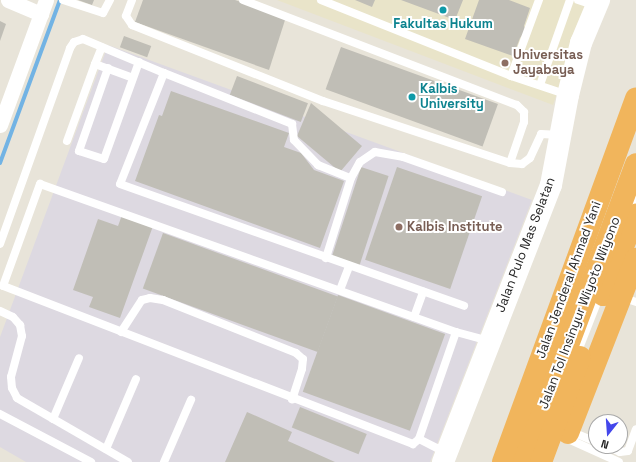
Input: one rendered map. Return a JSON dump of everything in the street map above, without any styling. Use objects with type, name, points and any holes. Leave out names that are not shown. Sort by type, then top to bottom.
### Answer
[{"type":"highway","name":"Jalan Jenderal Ahmad Yani","points":[[530,459],[636,99]]},
{"type":"highway","name":"Jalan Tol Insinyur Wiyoto Wiyono","points":[[530,459],[636,164]]},
{"type":"highway","name":"Jalan Tol Insinyur Wiyoto Wiyono","points":[[530,459],[636,215]]},
{"type":"highway","points":[[570,427],[579,378],[636,232]]},
{"type":"highway","points":[[530,459],[570,427],[628,299],[636,260]]},
{"type":"street","points":[[8,0],[41,14]]},
{"type":"street","points":[[0,125],[4,102],[46,0]]},
{"type":"street","name":"Jalan Pulo Mas Selatan","points":[[444,457],[551,185],[568,95],[591,2]]},
{"type":"lane","points":[[63,0],[103,13],[110,0]]},
{"type":"lane","points":[[132,0],[126,16],[132,25],[323,100],[510,163],[522,164],[530,158],[541,134],[560,135]]},
{"type":"lane","points":[[244,0],[517,105],[524,112],[524,122],[510,163]]},
{"type":"lane","points":[[321,0],[511,76],[568,95]]},
{"type":"lane","points":[[511,76],[539,0]]},
{"type":"lane","points":[[540,85],[570,0]]},
{"type":"lane","points":[[0,244],[70,48],[74,42],[83,39],[292,124],[294,140],[318,165],[351,178]]},
{"type":"lane","points":[[67,141],[102,47]]},
{"type":"lane","points":[[108,68],[79,151],[104,159],[139,62]]},
{"type":"lane","points":[[95,64],[133,78]]},
{"type":"lane","points":[[164,73],[120,184],[464,306]]},
{"type":"lane","points":[[326,258],[351,178],[360,162],[374,152],[403,158],[502,192]]},
{"type":"lane","points":[[530,459],[636,152]]},
{"type":"lane","points":[[0,295],[1,285],[40,184],[456,332],[489,341]]},
{"type":"lane","points":[[530,459],[636,200]]},
{"type":"lane","points":[[340,290],[349,266]]},
{"type":"lane","points":[[1,285],[292,399],[412,444],[420,440],[456,332]]},
{"type":"lane","points":[[414,317],[423,292]]},
{"type":"lane","points":[[121,332],[142,300],[150,298],[163,300],[296,353],[303,359],[302,369],[292,399]]},
{"type":"lane","points":[[0,311],[14,317],[20,325],[22,336],[11,377],[12,388],[17,398],[128,462]]},
{"type":"lane","points":[[53,419],[79,358]]},
{"type":"lane","points":[[106,449],[136,379]]},
{"type":"lane","points":[[164,462],[191,400]]},
{"type":"lane","points":[[0,414],[91,462]]},
{"type":"lane","points":[[570,427],[588,437]]},
{"type":"lane","points":[[570,427],[619,462]]},
{"type":"lane","points":[[628,451],[636,429]]},
{"type":"lane","points":[[420,440],[444,457]]},
{"type":"shaded area","name":"Universitas Jayabaya","points":[[277,0],[588,0],[553,105]]},
{"type":"shaded area","points":[[108,45],[532,200],[430,462],[26,462],[0,447],[0,337]]},
{"type":"building","points":[[78,0],[94,0],[92,5]]},
{"type":"building","points":[[143,0],[235,0],[286,17],[269,70],[135,22]]},
{"type":"building","points":[[355,0],[375,0],[372,7]]},
{"type":"building","name":"Fakultas Hukum","points":[[401,0],[463,0],[455,20]]},
{"type":"building","points":[[479,0],[509,0],[530,8],[524,26],[526,30],[520,38],[513,56],[465,39]]},
{"type":"building","points":[[0,21],[6,24],[0,41]]},
{"type":"building","points":[[124,36],[151,46],[147,57],[120,47]]},
{"type":"building","name":"Kalbis University","points":[[341,47],[498,104],[483,146],[326,89]]},
{"type":"building","points":[[237,76],[308,103],[301,122],[230,95]]},
{"type":"building","points":[[171,91],[289,133],[284,147],[301,153],[314,170],[344,181],[320,248],[135,181],[159,115],[162,116]]},
{"type":"building","points":[[311,103],[362,146],[340,172],[297,136]]},
{"type":"building","points":[[361,167],[389,176],[359,266],[332,257]]},
{"type":"building","points":[[397,167],[482,196],[450,289],[365,260]]},
{"type":"building","points":[[122,215],[153,226],[120,318],[89,307],[93,297],[73,290],[98,219],[118,226]]},
{"type":"building","points":[[163,233],[338,297],[318,352],[143,288]]},
{"type":"building","points":[[338,295],[445,334],[410,431],[303,392]]},
{"type":"building","points":[[300,407],[367,434],[359,454],[292,427]]},
{"type":"building","points":[[247,412],[292,432],[288,441],[335,462],[225,462]]},
{"type":"waterway","points":[[0,163],[60,0]]},
{"type":"place","name":"Fakultas Hukum","points":[[443,10]]},
{"type":"place","name":"Universitas Jayabaya","points":[[505,63]]},
{"type":"place","name":"Kalbis University","points":[[412,97]]},
{"type":"place","name":"Kalbis Institute","points":[[399,227]]}]
